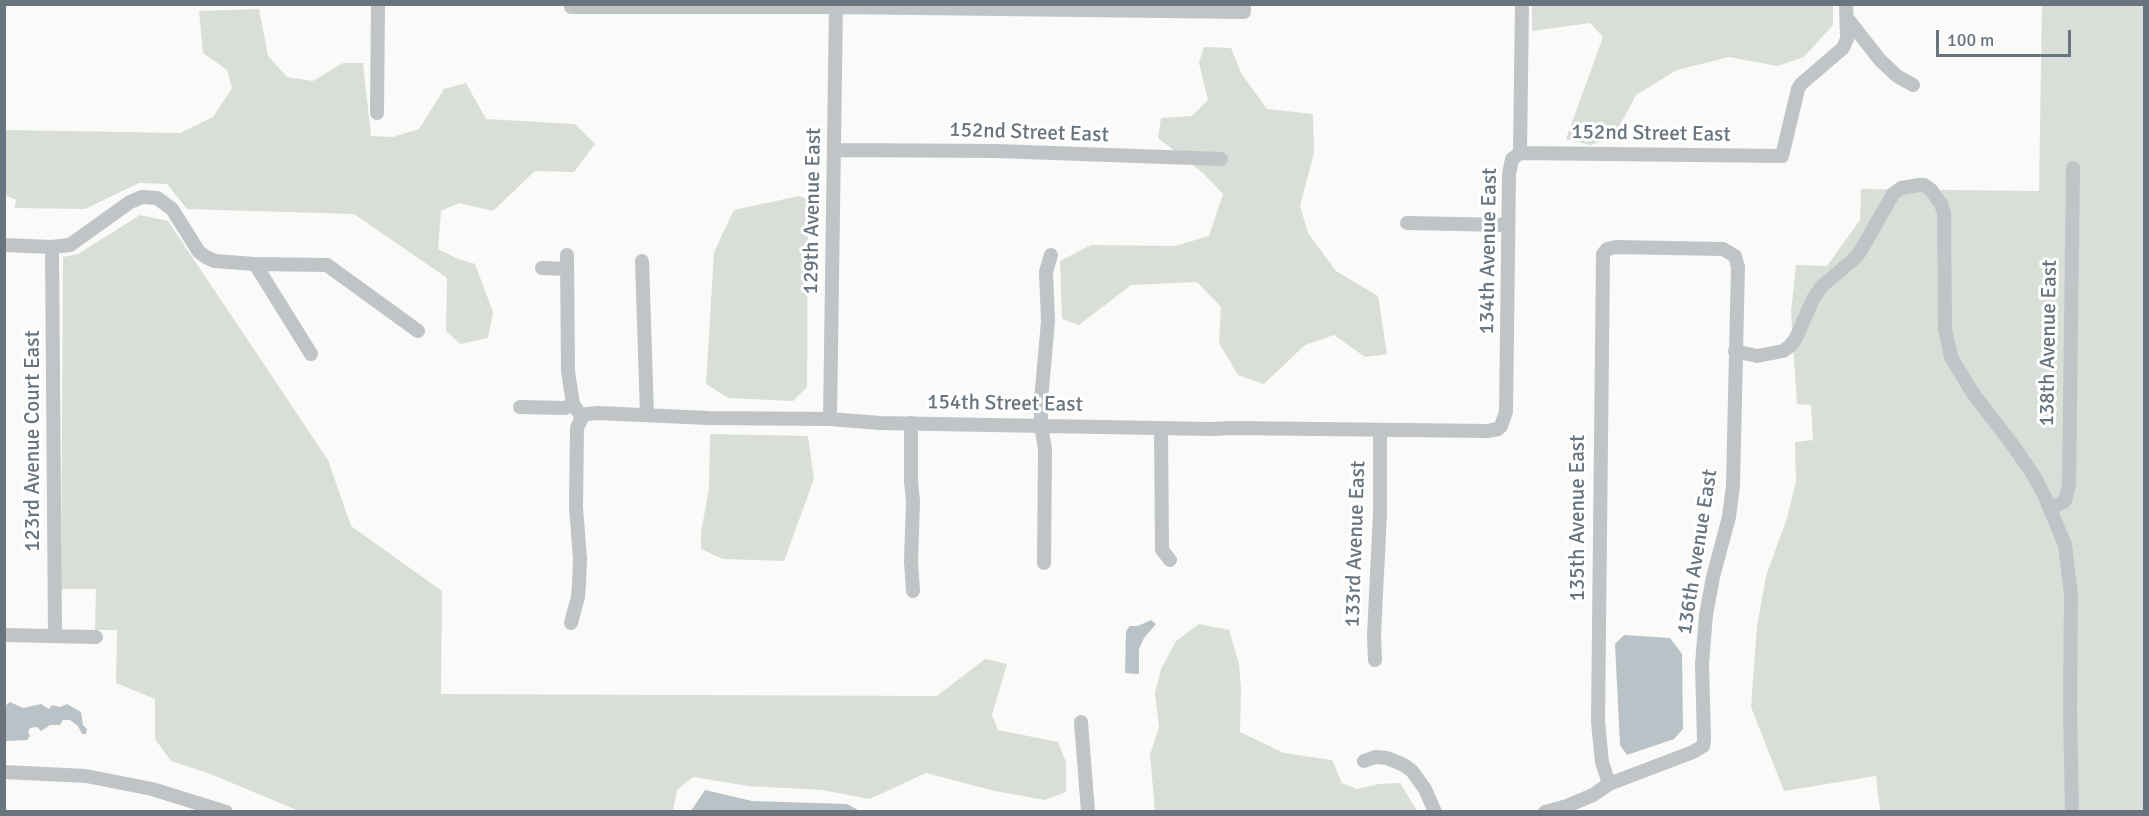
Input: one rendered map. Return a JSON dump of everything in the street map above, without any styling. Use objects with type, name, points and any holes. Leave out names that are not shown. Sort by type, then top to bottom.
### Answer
[{"type":"street","points":[[377,113],[378,4]]},
{"type":"street","name":"134th Avenue East","points":[[1498,429],[1504,419],[1506,397],[1510,163],[1515,155],[1520,153],[1522,4]]},
{"type":"street","points":[[571,6],[1244,8]]},
{"type":"street","name":"129th Avenue East","points":[[830,419],[836,6]]},
{"type":"street","points":[[1846,11],[1880,60],[1897,76],[1913,85]]},
{"type":"street","name":"152nd Street East","points":[[1520,153],[1782,156],[1798,89],[1807,78],[1843,48],[1847,39],[1846,11]]},
{"type":"street","name":"152nd Street East","points":[[835,150],[997,151],[1221,159]]},
{"type":"street","name":"138th Avenue East","points":[[2050,509],[2065,501],[2069,484],[2073,168]]},
{"type":"street","name":"138th Avenue East","points":[[1735,351],[1757,356],[1783,351],[1790,346],[1796,338],[1813,299],[1822,286],[1854,260],[1893,194],[1901,188],[1912,185],[1924,185],[1931,190],[1941,204],[1944,213],[1945,328],[1951,357],[1972,392],[2034,476],[2065,545],[2070,586],[2072,812]]},
{"type":"street","points":[[4,245],[52,247],[70,245],[130,202],[142,196],[149,196],[157,198],[172,209],[199,252],[206,257],[215,261],[255,264],[327,265],[418,330]]},
{"type":"street","points":[[1407,223],[1508,225]]},
{"type":"street","name":"123rd Avenue Court East","points":[[52,247],[56,635]]},
{"type":"street","name":"135th Avenue East","points":[[1609,784],[1602,762],[1598,722],[1602,260],[1604,252],[1616,247],[1723,249],[1735,257]]},
{"type":"street","points":[[1044,563],[1045,448],[1041,425],[1041,400],[1048,321],[1046,272],[1051,255]]},
{"type":"street","name":"136th Avenue East","points":[[1609,784],[1693,752],[1703,746],[1702,664],[1706,615],[1713,577],[1729,517],[1733,486],[1738,267],[1735,257]]},
{"type":"street","points":[[642,261],[647,415]]},
{"type":"street","points":[[542,268],[567,262],[568,371],[573,404],[582,417],[577,428],[576,507],[580,559],[579,584],[578,597],[570,623]]},
{"type":"street","points":[[255,264],[311,354]]},
{"type":"street","points":[[520,407],[565,408],[573,404]]},
{"type":"street","name":"154th Street East","points":[[582,417],[598,413],[708,418],[830,419],[880,423],[1161,428],[1487,431],[1498,429]]},
{"type":"street","points":[[911,423],[911,481],[914,501],[911,554],[913,591]]},
{"type":"street","points":[[1161,428],[1162,550],[1170,560]]},
{"type":"street","name":"133rd Avenue East","points":[[1375,660],[1374,635],[1380,513],[1380,430]]},
{"type":"street","points":[[4,635],[96,637]]},
{"type":"street","points":[[1081,722],[1088,812]]},
{"type":"street","points":[[1364,761],[1375,757],[1387,758],[1404,765],[1412,771],[1425,789],[1435,812]]},
{"type":"street","points":[[4,772],[86,776],[152,789],[226,812]]},
{"type":"street","points":[[1545,812],[1593,795],[1609,784]]},
{"type":"shaded area","points":[[1532,5],[1833,5],[1833,25],[1804,57],[1777,66],[1729,57],[1677,70],[1636,95],[1613,138],[1590,145],[1566,139],[1603,37],[1590,23],[1532,31]]},
{"type":"shaded area","points":[[2042,5],[2144,5],[2144,811],[1880,811],[1876,776],[1784,791],[1751,707],[1757,626],[1766,576],[1787,518],[1796,481],[1795,442],[1813,440],[1811,405],[1797,404],[1791,312],[1796,265],[1827,266],[1860,220],[1861,189],[2039,191]]},
{"type":"shaded area","points":[[259,9],[268,56],[287,77],[313,81],[343,63],[363,63],[371,136],[393,137],[419,129],[444,89],[466,83],[486,119],[575,124],[595,144],[574,172],[535,171],[493,211],[459,203],[441,211],[438,249],[475,264],[493,312],[488,338],[460,344],[446,331],[447,278],[354,214],[187,209],[167,184],[139,183],[85,209],[15,208],[16,200],[5,195],[5,130],[180,133],[213,117],[232,88],[227,70],[203,53],[199,11]]},
{"type":"shaded area","points":[[1204,47],[1231,48],[1241,73],[1267,109],[1313,114],[1314,153],[1300,206],[1308,233],[1336,271],[1378,296],[1387,354],[1365,357],[1334,335],[1305,345],[1264,384],[1238,375],[1219,343],[1221,307],[1197,282],[1131,285],[1079,325],[1062,319],[1060,261],[1091,245],[1175,246],[1209,236],[1223,194],[1203,173],[1158,138],[1161,118],[1192,116],[1208,100],[1199,63]]},
{"type":"shaded area","points":[[799,196],[808,199],[807,387],[793,401],[728,398],[706,384],[714,252],[734,210]]},
{"type":"shaded area","points":[[140,215],[168,221],[328,460],[351,526],[442,591],[441,694],[937,696],[985,659],[1007,664],[992,715],[998,730],[1058,742],[1066,762],[1066,792],[1045,800],[995,791],[926,773],[870,799],[822,790],[748,786],[693,777],[677,790],[673,811],[299,811],[208,773],[171,761],[155,739],[155,699],[116,683],[117,630],[95,630],[96,589],[61,589],[63,257],[78,254]]},
{"type":"shaded area","points":[[710,434],[808,436],[814,479],[784,561],[723,559],[701,549],[701,532],[709,489]]},
{"type":"shaded area","points":[[1151,620],[1156,624],[1144,638],[1139,649],[1139,674],[1125,673],[1126,632],[1130,626],[1138,626]]},
{"type":"shaded area","points":[[1199,624],[1229,630],[1239,664],[1240,732],[1284,753],[1332,760],[1342,783],[1357,789],[1379,784],[1400,783],[1417,811],[1155,811],[1150,755],[1159,727],[1155,693],[1161,669],[1176,641]]},
{"type":"shaded area","points":[[1624,635],[1670,638],[1682,654],[1683,729],[1674,739],[1627,755],[1620,745],[1615,644]]},
{"type":"shaded area","points":[[10,702],[23,708],[41,704],[49,709],[52,705],[60,707],[67,704],[81,712],[83,725],[87,729],[86,734],[82,734],[78,726],[70,720],[63,720],[60,725],[50,725],[41,731],[37,727],[30,728],[28,732],[30,736],[27,740],[5,741],[5,706]]},
{"type":"shaded area","points":[[705,790],[752,801],[847,804],[860,811],[691,811]]}]
